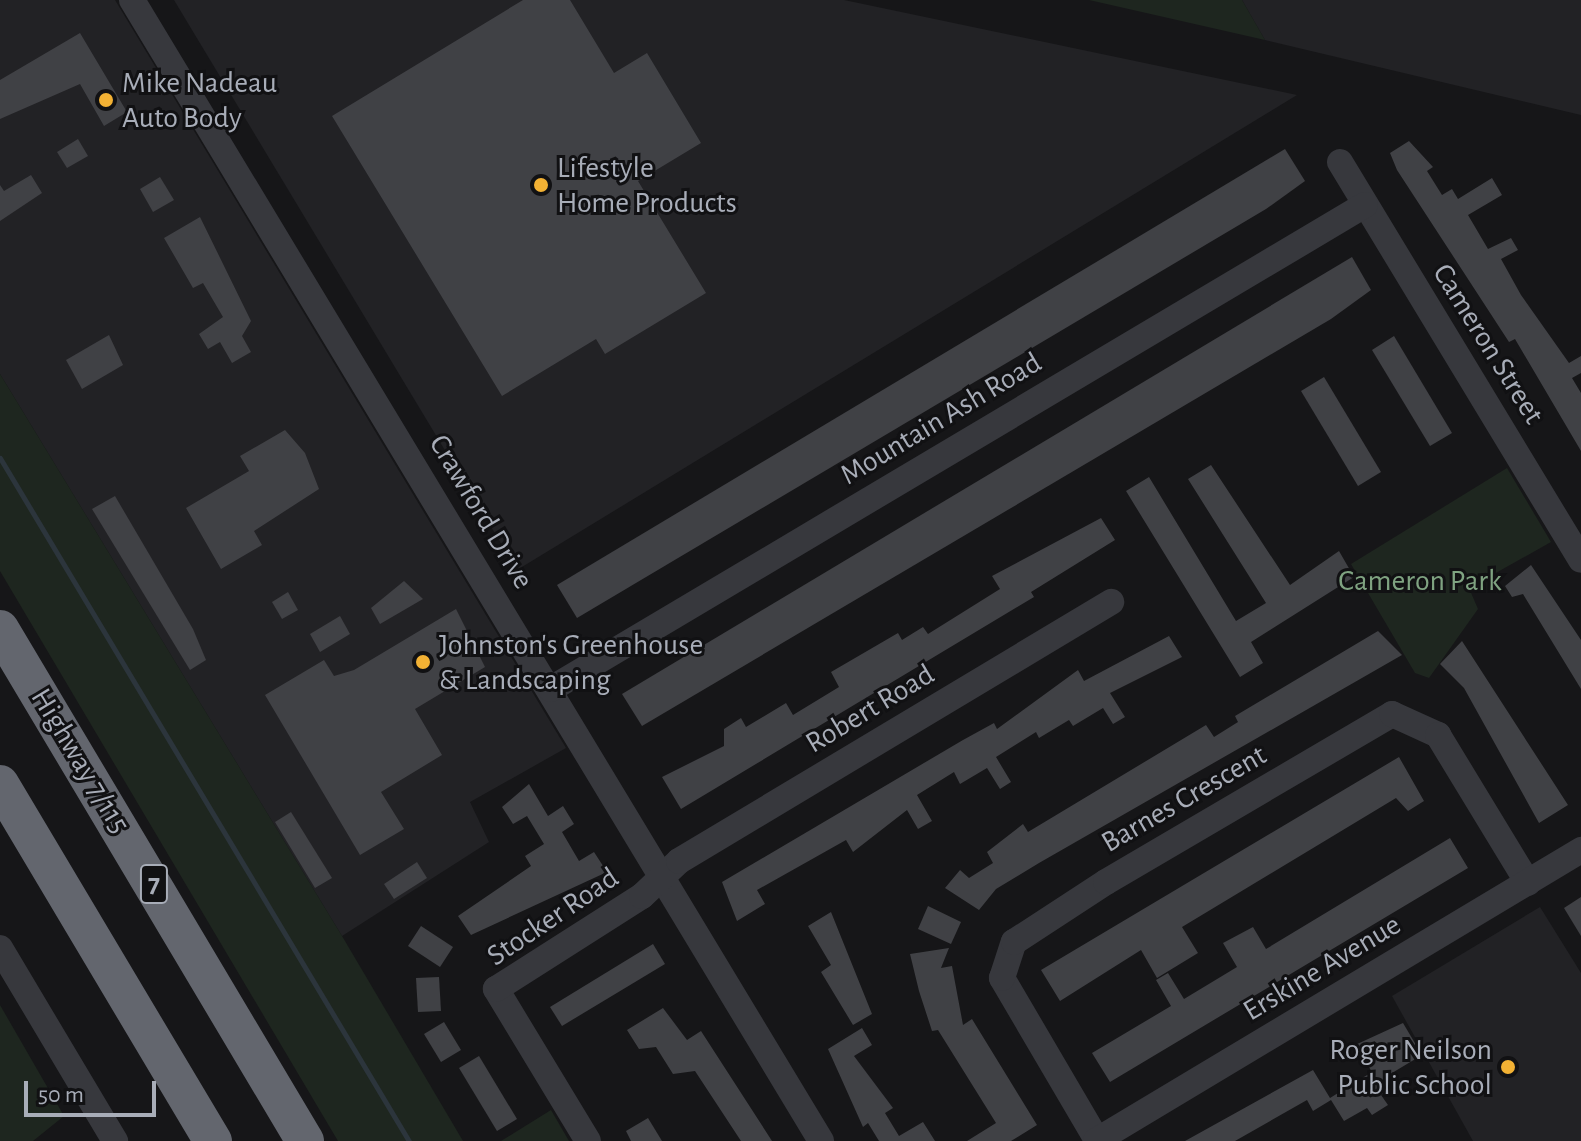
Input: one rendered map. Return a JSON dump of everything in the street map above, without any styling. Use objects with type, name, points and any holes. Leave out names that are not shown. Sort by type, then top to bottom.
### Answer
[{"type":"highway","name":"Highway 7/115","points":[[0,629],[305,1141]]},
{"type":"highway","points":[[0,784],[213,1141]]},
{"type":"street","name":"Crawford Drive","points":[[132,0],[663,872],[821,1141]]},
{"type":"street","name":"Cameron Street","points":[[1340,162],[1581,560]]},
{"type":"street","name":"Mountain Ash Road","points":[[551,689],[1365,205]]},
{"type":"street","name":"Robert Road","points":[[663,872],[1111,602]]},
{"type":"street","name":"Barnes Crescent","points":[[1097,1141],[1002,978],[1014,942],[1106,882],[1392,714],[1438,735],[1528,883]]},
{"type":"street","name":"Erskine Avenue","points":[[1097,1141],[1581,850]]},
{"type":"street","name":"Stocker Road","points":[[588,1141],[496,989],[642,896],[663,872]]},
{"type":"street","points":[[0,948],[115,1141]]},
{"type":"shaded area","points":[[0,0],[115,0],[566,748],[470,802],[489,842],[342,936],[0,374]]},
{"type":"shaded area","points":[[174,0],[844,0],[1297,95],[517,570]]},
{"type":"shaded area","points":[[1242,0],[1581,0],[1581,115],[1265,40]]},
{"type":"shaded area","name":"Roger Neilson Public School","points":[[1540,907],[1581,973],[1581,1141],[1473,1141],[1392,996]]},
{"type":"green space","points":[[1089,0],[1242,0],[1265,40]]},
{"type":"green space","points":[[0,374],[463,1141],[338,1141],[0,571]]},
{"type":"green space","name":"Cameron Park","points":[[1507,468],[1551,542],[1469,588],[1478,609],[1429,678],[1415,673],[1351,564]]},
{"type":"green space","points":[[0,1005],[64,1116],[33,1141],[0,1141]]},
{"type":"green space","points":[[551,1110],[569,1141],[501,1141]]},
{"type":"building","points":[[523,0],[570,0],[614,73],[647,53],[701,143],[638,181],[706,293],[605,354],[596,339],[502,396],[332,116]]},
{"type":"building","points":[[80,33],[127,112],[104,126],[80,84],[0,119],[0,80]]},
{"type":"building","points":[[78,139],[88,156],[67,168],[57,152]]},
{"type":"building","points":[[1409,141],[1433,167],[1427,171],[1442,195],[1452,189],[1458,199],[1492,178],[1502,195],[1468,215],[1488,249],[1511,238],[1518,250],[1501,259],[1521,295],[1569,363],[1581,356],[1581,373],[1572,378],[1581,393],[1581,451],[1515,339],[1509,342],[1397,170],[1390,153]]},
{"type":"building","points":[[1285,149],[1305,181],[1266,209],[577,618],[557,585]]},
{"type":"building","points":[[31,175],[42,193],[0,221],[0,185],[4,191]]},
{"type":"building","points":[[160,177],[174,200],[153,212],[140,189]]},
{"type":"building","points":[[200,217],[251,321],[242,336],[251,352],[232,363],[220,342],[208,349],[199,334],[223,317],[203,283],[193,288],[164,238]]},
{"type":"building","points":[[1352,257],[1371,290],[1331,319],[642,726],[622,694]]},
{"type":"building","points":[[109,335],[123,365],[82,389],[66,360]]},
{"type":"building","points":[[1394,336],[1452,433],[1430,446],[1372,350]]},
{"type":"building","points":[[1324,377],[1381,472],[1358,486],[1301,391]]},
{"type":"building","points":[[285,430],[305,453],[319,489],[254,531],[262,545],[221,569],[186,508],[249,471],[240,456]]},
{"type":"building","points":[[1211,465],[1290,585],[1339,551],[1354,577],[1251,642],[1263,663],[1240,677],[1126,491],[1149,477],[1236,621],[1266,603],[1188,479]]},
{"type":"building","points":[[115,496],[193,629],[206,660],[190,670],[92,509]]},
{"type":"building","points":[[1101,518],[1115,540],[1031,592],[1034,597],[681,809],[662,777],[724,746],[724,729],[741,718],[746,727],[786,703],[793,715],[839,687],[831,672],[898,633],[902,640],[923,627],[928,634],[1000,589],[992,576]]},
{"type":"building","points":[[1531,565],[1581,640],[1581,689],[1523,594],[1512,597],[1505,586]]},
{"type":"building","points":[[404,581],[423,599],[380,624],[371,608]]},
{"type":"building","points":[[288,592],[298,610],[282,619],[272,602]]},
{"type":"building","points":[[456,609],[485,667],[415,709],[442,755],[381,792],[404,829],[360,855],[265,695],[324,660],[334,676],[354,670]]},
{"type":"building","points":[[340,616],[350,634],[320,652],[310,634]]},
{"type":"building","points":[[1378,631],[1402,655],[1039,863],[996,889],[979,910],[945,888],[960,870],[969,878],[993,863],[987,852],[1023,824],[1028,832],[1206,725],[1214,737],[1238,722],[1235,716]]},
{"type":"building","points":[[1169,636],[1182,657],[1110,693],[1125,717],[1113,724],[1103,708],[1073,726],[1069,720],[1039,738],[1036,732],[996,757],[1011,782],[1000,789],[987,768],[960,784],[954,772],[917,795],[932,821],[918,829],[907,810],[853,852],[846,840],[757,890],[765,904],[737,921],[722,882],[963,740],[994,723],[997,729],[1078,670],[1084,681]]},
{"type":"building","points":[[1462,641],[1568,805],[1539,823],[1464,688],[1440,664]]},
{"type":"building","points":[[1399,757],[1424,801],[1408,811],[1396,798],[1182,927],[1198,953],[1157,978],[1141,950],[1060,1001],[1041,970]]},
{"type":"building","points":[[529,784],[548,816],[563,806],[574,824],[562,832],[579,861],[594,852],[607,872],[471,935],[458,916],[531,866],[525,856],[544,844],[527,816],[513,824],[502,807]]},
{"type":"building","points":[[291,812],[332,878],[315,888],[275,822]]},
{"type":"building","points":[[1450,838],[1468,868],[1110,1082],[1092,1053],[1171,1006],[1156,980],[1168,973],[1184,999],[1237,967],[1223,943],[1253,927],[1266,949]]},
{"type":"building","points":[[417,862],[427,878],[394,899],[384,884]]},
{"type":"building","points":[[1581,897],[1581,936],[1564,908]]},
{"type":"building","points":[[928,906],[961,922],[951,944],[918,929]]},
{"type":"building","points":[[831,912],[872,1014],[853,1025],[821,972],[831,965],[808,926]]},
{"type":"building","points":[[421,926],[453,947],[440,967],[408,946]]},
{"type":"building","points":[[653,944],[665,964],[562,1026],[550,1007]]},
{"type":"building","points":[[949,948],[941,968],[952,966],[963,1025],[972,1019],[1037,1125],[1011,1141],[967,1141],[996,1123],[938,1030],[932,1031],[910,954]]},
{"type":"building","points":[[439,977],[441,1011],[418,1012],[416,978]]},
{"type":"building","points":[[663,1008],[687,1040],[701,1031],[772,1141],[741,1141],[695,1071],[673,1074],[656,1047],[639,1049],[627,1030]]},
{"type":"building","points":[[444,1022],[461,1050],[441,1062],[424,1034]]},
{"type":"building","points":[[1403,1023],[1422,1055],[1392,1073],[1399,1084],[1381,1095],[1388,1105],[1372,1115],[1367,1108],[1344,1121],[1331,1100],[1313,1111],[1307,1100],[1235,1141],[1185,1141],[1313,1070],[1330,1098],[1372,1072],[1355,1045]]},
{"type":"building","points":[[862,1028],[872,1045],[854,1056],[893,1108],[885,1113],[899,1136],[923,1122],[935,1141],[879,1141],[868,1123],[863,1127],[828,1049]]},
{"type":"building","points":[[479,1056],[517,1119],[497,1131],[459,1068]]},
{"type":"building","points":[[648,1118],[662,1141],[631,1141],[626,1131]]},
{"type":"waterway","points":[[0,458],[409,1141]]},
{"type":"place","name":"Mike Nadeau Auto Body","points":[[106,100]]},
{"type":"place","name":"Lifestyle Home Products","points":[[541,185]]},
{"type":"place","name":"Johnston's Greenhouse & Landscaping","points":[[423,662]]},
{"type":"place","name":"Roger Neilson Public School","points":[[1508,1067]]}]
